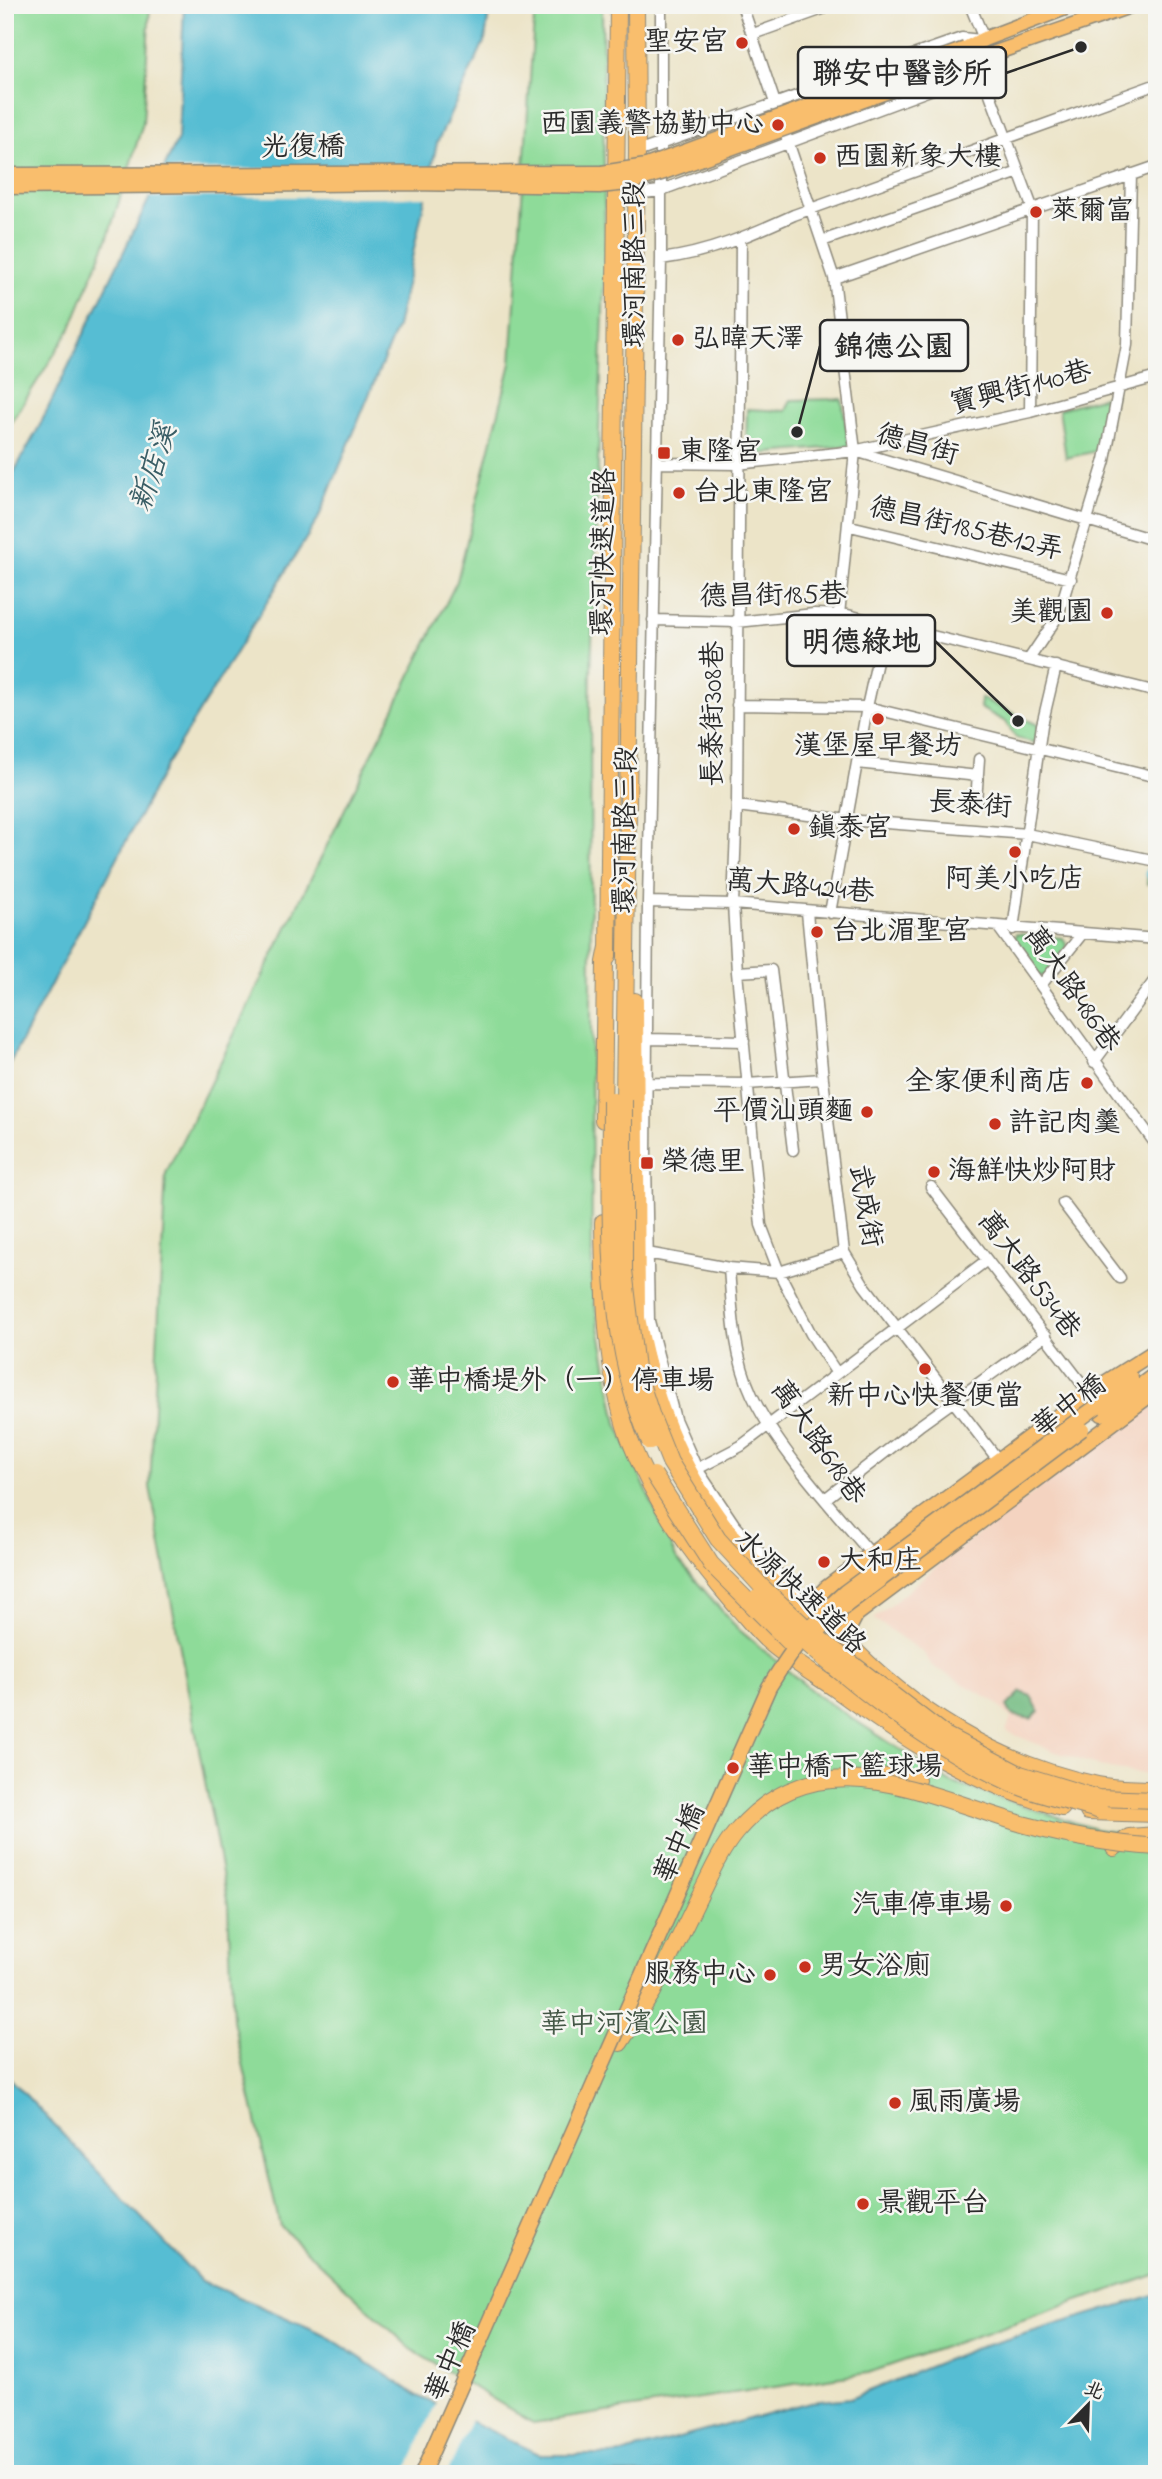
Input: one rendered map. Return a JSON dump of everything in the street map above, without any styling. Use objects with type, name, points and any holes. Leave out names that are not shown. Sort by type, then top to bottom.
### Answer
[{"type":"highway","name":"環河快速道路","points":[[617,1100],[608,947],[618,262],[618,5]]},
{"type":"highway","points":[[618,262],[628,141],[630,5]]},
{"type":"highway","name":"環河快速道路","points":[[617,1100],[625,948],[630,183],[637,152],[636,5]]},
{"type":"highway","points":[[608,947],[604,1021],[604,1265],[615,1387],[628,1435],[646,1479],[696,1558],[768,1641],[898,1734],[957,1770],[1016,1796],[1077,1812],[1100,1811]]},
{"type":"highway","points":[[625,948],[635,969],[637,1318],[660,1415],[686,1472],[706,1503],[772,1582],[794,1602],[808,1608]]},
{"type":"highway","name":"水源快速道路","points":[[617,1100],[613,1265],[625,1370],[647,1435],[685,1509],[722,1560],[780,1619],[902,1718],[945,1748],[1014,1784],[1100,1811],[1157,1814]]},
{"type":"highway","name":"水源快速道路","points":[[617,1100],[624,1270],[636,1368],[670,1462],[718,1539],[763,1588],[811,1632],[945,1735],[1020,1774],[1098,1798],[1157,1800]]},
{"type":"highway","points":[[625,1370],[629,1413],[654,1475],[689,1533],[710,1564],[794,1647]]},
{"type":"highway","points":[[842,1637],[915,1702],[977,1742],[1100,1785],[1157,1790]]},
{"type":"highway","points":[[620,2043],[653,1992],[699,1897],[735,1833],[780,1795],[797,1787],[843,1777],[917,1780]]},
{"type":"highway","points":[[843,1777],[918,1791],[1079,1838],[1157,1847]]},
{"type":"highway","points":[[1114,1848],[1129,1837],[1157,1835]]},
{"type":"main road","points":[[973,60],[983,40],[1073,5]]},
{"type":"main road","points":[[600,179],[630,183],[1133,5]]},
{"type":"main road","name":"光復橋","points":[[5,175],[600,179]]},
{"type":"main road","name":"光復橋","points":[[5,187],[600,179]]},
{"type":"main road","points":[[768,1641],[780,1627],[808,1608],[826,1588],[871,1554],[1089,1393],[1157,1350]]},
{"type":"main road","points":[[1099,1410],[1157,1357]]},
{"type":"main road","name":"華中橋","points":[[422,2474],[764,1699],[794,1647],[823,1611],[863,1578],[1099,1410],[1157,1373]]},
{"type":"main road","points":[[818,1677],[839,1649],[842,1637],[856,1615],[1157,1390]]},
{"type":"main road","name":"華中橋","points":[[429,2474],[765,1713],[803,1651],[828,1619],[1099,1410]]},
{"type":"main road","points":[[826,1588],[824,1605],[837,1617],[856,1615]]},
{"type":"street","name":"環河南路三段","points":[[661,5],[658,145],[661,259],[648,902],[649,1321],[659,1367],[675,1419],[696,1469],[734,1524],[808,1608],[842,1637]]},
{"type":"street","points":[[742,5],[834,278],[855,451],[850,526],[839,615]]},
{"type":"street","points":[[753,34],[834,5]]},
{"type":"street","points":[[637,152],[962,38],[983,40],[970,5]]},
{"type":"street","points":[[630,183],[659,191],[789,144],[973,60],[1032,207],[1030,412]]},
{"type":"street","points":[[661,259],[695,255],[811,209],[1157,84]]},
{"type":"street","points":[[834,278],[1032,207],[1157,166]]},
{"type":"street","points":[[822,241],[1019,172]]},
{"type":"street","points":[[1028,659],[1058,616],[1105,460],[1127,345],[1131,174]]},
{"type":"street","name":"長泰街308巷","points":[[740,239],[737,806],[733,904],[737,972],[761,1226],[779,1272],[811,1335],[836,1372]]},
{"type":"street","name":"寶興街140巷","points":[[855,451],[1030,412],[1157,377]]},
{"type":"street","name":"德昌街","points":[[657,463],[737,464],[855,451],[1157,541]]},
{"type":"street","name":"德昌街185巷12弄","points":[[850,526],[1071,579]]},
{"type":"street","name":"德昌街185巷","points":[[653,620],[737,622],[839,615],[1157,692]]},
{"type":"street","points":[[830,914],[866,708],[885,625]]},
{"type":"street","points":[[1013,929],[1040,747],[1056,666]]},
{"type":"street","points":[[737,705],[866,708],[1040,747],[1157,777]]},
{"type":"street","points":[[976,802],[979,759]]},
{"type":"street","points":[[857,763],[978,776]]},
{"type":"street","name":"長泰街","points":[[737,806],[848,820],[1027,834],[1157,861]]},
{"type":"street","name":"萬大路424巷","points":[[648,902],[733,904],[1157,939]]},
{"type":"street","name":"武成街","points":[[807,912],[822,1079],[844,1252],[896,1327],[999,1461]]},
{"type":"street","name":"萬大路486巷","points":[[999,928],[1042,984],[1094,1062],[1155,1139]]},
{"type":"street","points":[[1042,984],[1082,934]]},
{"type":"street","points":[[737,972],[771,970],[793,1150]]},
{"type":"street","points":[[1094,1062],[1157,977]]},
{"type":"street","points":[[648,1039],[744,1041]]},
{"type":"street","points":[[648,1083],[747,1084],[822,1079]]},
{"type":"street","name":"萬大路534巷","points":[[931,1187],[1089,1393]]},
{"type":"street","points":[[1063,1203],[1119,1278]]},
{"type":"street","points":[[647,1253],[729,1268],[779,1272],[844,1252]]},
{"type":"street","points":[[696,1469],[741,1446],[987,1260]]},
{"type":"street","name":"萬大路618巷","points":[[729,1268],[732,1309],[751,1395],[769,1424],[825,1499],[871,1554]]},
{"type":"street","points":[[825,1499],[1046,1335]]},
{"type":"shaded area","points":[[1157,1399],[1157,1776],[1109,1769],[1053,1751],[1006,1731],[1011,1718],[994,1701],[932,1666],[924,1653],[874,1619],[947,1558]]},
{"type":"green space","points":[[5,5],[150,5],[143,123],[108,237],[71,328],[5,432]]},
{"type":"green space","name":"華中河濱公園","points":[[535,5],[602,5],[605,251],[590,704],[592,1289],[617,1423],[676,1558],[737,1628],[818,1696],[950,1782],[1095,1829],[1157,1839],[1157,2274],[868,2373],[533,2423],[412,2350],[280,2226],[233,2020],[228,1905],[150,1487],[166,1173],[457,581],[511,363]]},
{"type":"green space","points":[[1115,394],[1101,450],[1066,458],[1059,409]]},
{"type":"green space","points":[[842,399],[849,446],[746,455],[747,409],[786,411],[791,400]]},
{"type":"green space","points":[[981,698],[1038,725],[1036,743],[1016,738],[1006,722],[980,708]]},
{"type":"green space","points":[[1148,863],[1157,865],[1157,897],[1151,884],[1147,884]]},
{"type":"green space","points":[[1016,934],[1063,938],[1067,946],[1046,976],[1037,976],[1013,943]]},
{"type":"green space","points":[[1021,1692],[1031,1696],[1039,1711],[1031,1719],[1012,1715],[1007,1706]]},
{"type":"water","name":"新店溪","points":[[184,5],[490,5],[485,40],[437,143],[397,327],[318,519],[164,769],[5,1072],[5,488],[39,427],[178,139]]},
{"type":"water","points":[[5,2073],[201,2281],[324,2334],[418,2396],[541,2455],[617,2455],[810,2402],[851,2398],[971,2350],[1157,2294],[1157,2474],[5,2474]]},
{"type":"pier","points":[[436,167],[429,197],[146,197],[159,170]]},
{"type":"pier","points":[[437,2402],[472,2418],[447,2474],[405,2474]]},
{"type":"waterway","points":[[1150,873],[1157,882]]},
{"type":"place","name":"聖安宮","points":[[742,43]]},
{"type":"place","name":"聯安中醫診所","points":[[1081,47]]},
{"type":"place","name":"西園義警協勤中心","points":[[778,125]]},
{"type":"place","name":"西園新象大樓","points":[[820,158]]},
{"type":"place","name":"萊爾富","points":[[1036,212]]},
{"type":"place","name":"弘暐天澤","points":[[678,340]]},
{"type":"place","name":"錦德公園","points":[[797,432]]},
{"type":"place","name":"東隆宮","points":[[664,453]]},
{"type":"place","name":"台北東隆宮","points":[[679,493]]},
{"type":"place","name":"美觀園","points":[[1107,613]]},
{"type":"place","name":"漢堡屋早餐坊","points":[[878,719]]},
{"type":"place","name":"明德綠地","points":[[1018,721]]},
{"type":"place","name":"鎮泰宮","points":[[794,829]]},
{"type":"place","name":"阿美小吃店","points":[[1015,852]]},
{"type":"place","name":"台北湄聖宮","points":[[817,932]]},
{"type":"place","name":"全家便利商店","points":[[1087,1083]]},
{"type":"place","name":"平價汕頭麵","points":[[867,1112]]},
{"type":"place","name":"許記肉羹","points":[[995,1124]]},
{"type":"place","name":"榮德里","points":[[647,1163]]},
{"type":"place","name":"海鮮快炒阿財","points":[[934,1172]]},
{"type":"place","name":"新中心快餐便當","points":[[925,1369]]},
{"type":"place","name":"華中橋堤外（一）停車場","points":[[393,1382]]},
{"type":"place","name":"大和庄","points":[[824,1562]]},
{"type":"place","name":"華中橋下籃球場","points":[[733,1768]]},
{"type":"place","name":"汽車停車場","points":[[1006,1906]]},
{"type":"place","name":"男女浴廁","points":[[805,1967]]},
{"type":"place","name":"服務中心","points":[[770,1975]]},
{"type":"place","name":"風雨廣場","points":[[895,2103]]},
{"type":"place","name":"景觀平台","points":[[863,2204]]}]
